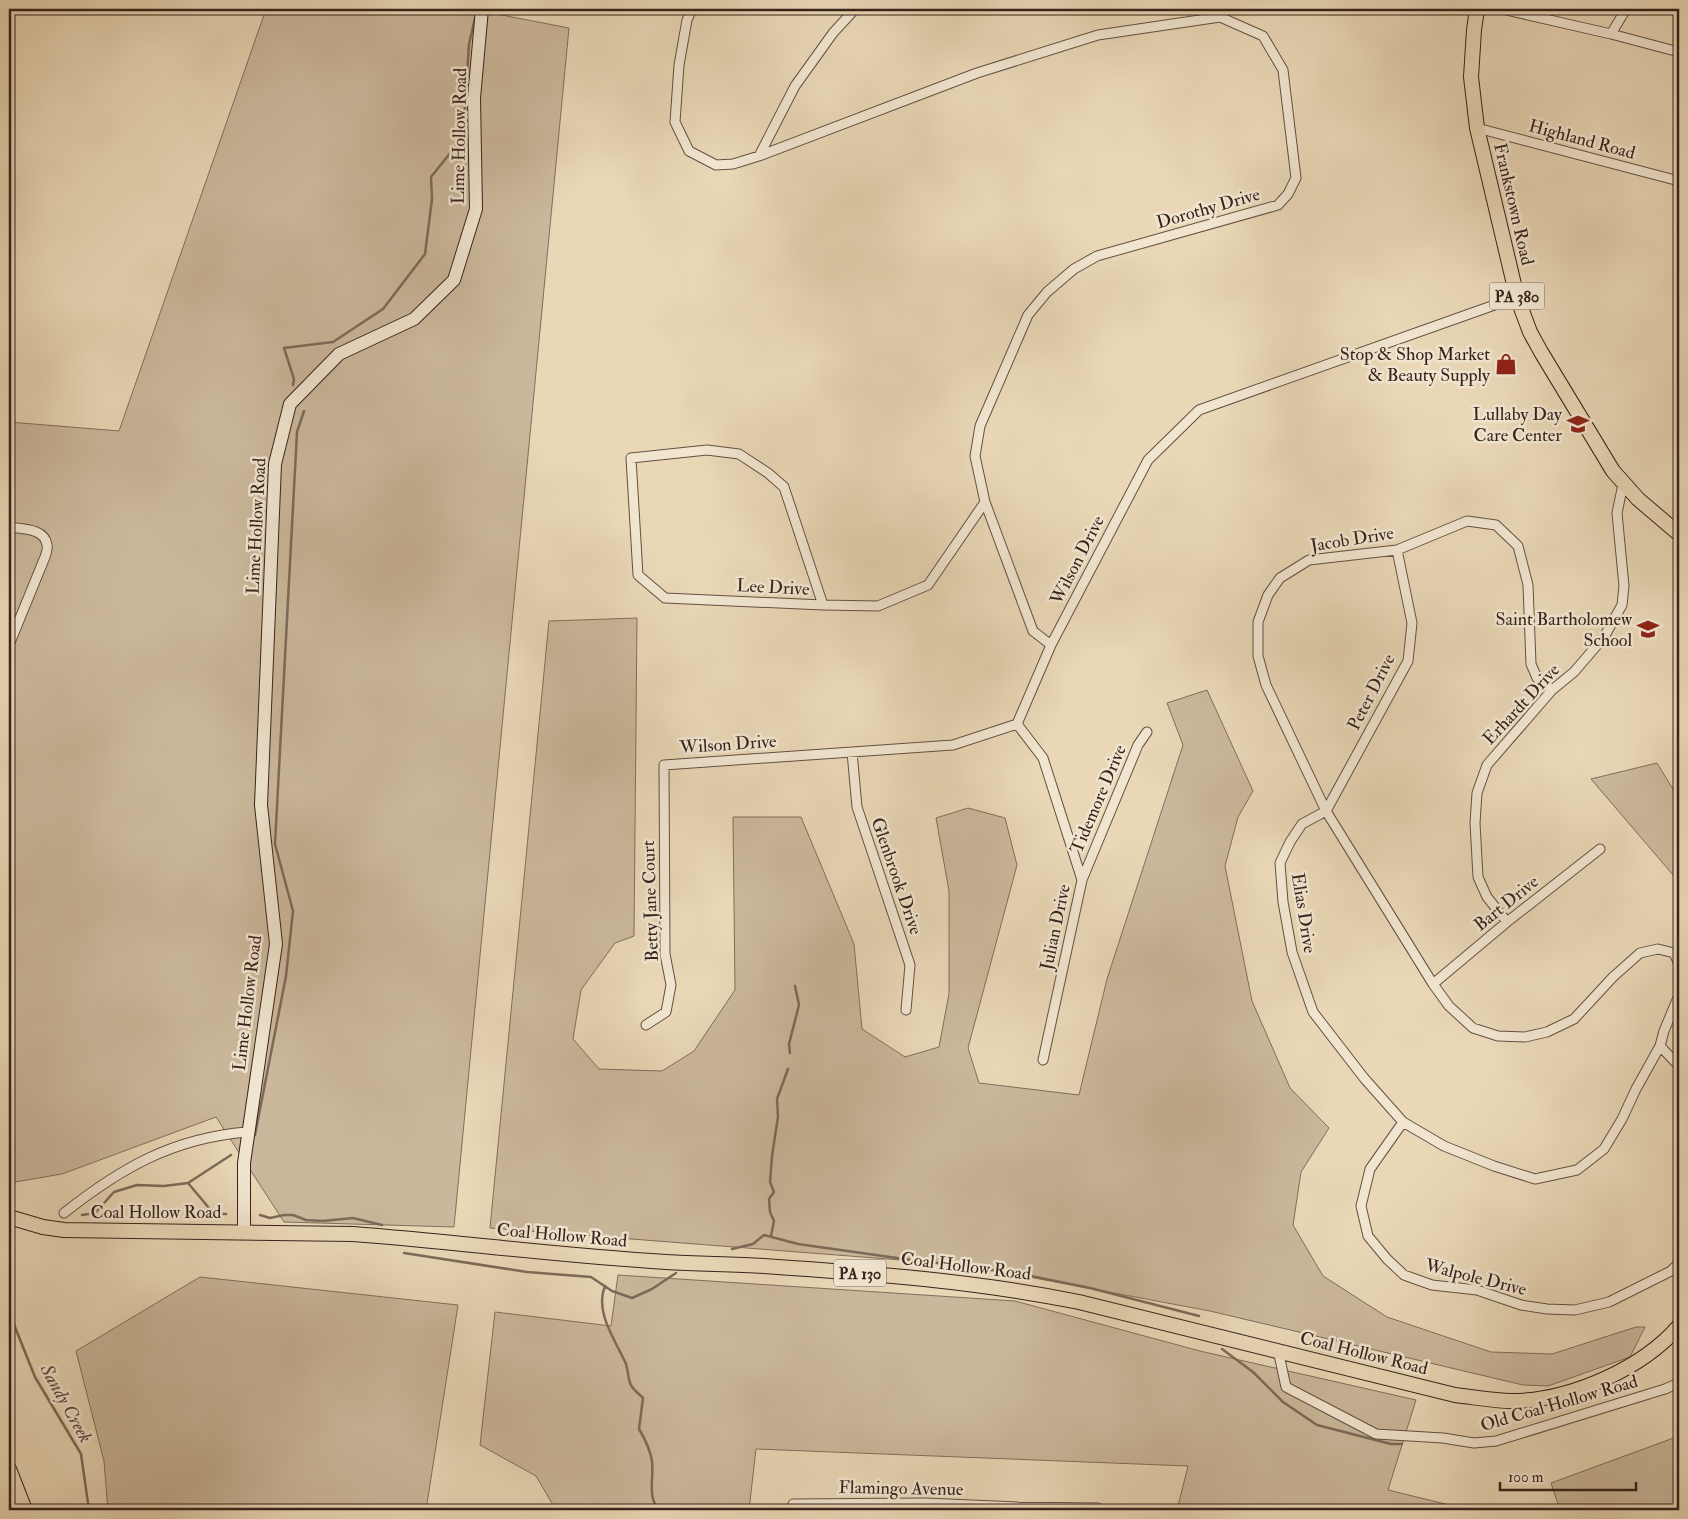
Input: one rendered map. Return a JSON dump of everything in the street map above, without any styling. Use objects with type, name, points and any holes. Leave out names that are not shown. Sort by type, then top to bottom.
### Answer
[{"type":"main road","name":"Frankstown Road","points":[[1477,9],[1471,77],[1477,128],[1517,297],[1527,324],[1541,352],[1602,455],[1623,484],[1679,534]]},
{"type":"main road","name":"Coal Hollow Road","points":[[9,1217],[43,1227],[64,1230],[353,1234],[575,1256],[763,1266],[892,1276],[1026,1291],[1079,1302],[1455,1394],[1482,1399],[1512,1401],[1561,1394],[1590,1385],[1637,1362],[1659,1346],[1679,1326]]},
{"type":"main road","points":[[9,1469],[25,1510]]},
{"type":"street","name":"Lime Hollow Road","points":[[244,1232],[244,1163],[247,1132],[276,944],[261,805],[275,464],[290,404],[339,354],[414,319],[454,280],[476,209],[474,98],[482,9]]},
{"type":"street","name":"Dorothy Drive","points":[[692,9],[687,20],[678,65],[675,122],[689,151],[716,165],[733,164],[759,156],[977,74],[1098,35],[1220,17],[1263,36],[1283,70],[1296,178],[1288,194],[1278,205],[1097,256],[1074,269],[1047,292],[1028,314],[980,426],[974,456],[985,502],[1033,631],[1052,645]]},
{"type":"street","points":[[759,156],[795,86],[833,33],[856,9]]},
{"type":"street","points":[[1502,9],[1679,52]]},
{"type":"street","points":[[1611,34],[1626,9]]},
{"type":"street","name":"Highland Road","points":[[1477,128],[1679,181]]},
{"type":"street","name":"Wilson Drive","points":[[664,765],[953,745],[1017,724],[1052,645],[1148,460],[1199,410],[1517,297]]},
{"type":"street","name":"Lee Drive","points":[[823,606],[784,487],[768,473],[739,454],[707,450],[631,458],[638,575],[665,598],[823,606],[878,606],[928,585],[985,502]]},
{"type":"street","name":"Erhardt Drive","points":[[1507,922],[1488,898],[1478,877],[1475,824],[1477,793],[1487,765],[1552,690],[1574,672],[1604,637],[1622,605],[1624,586],[1617,513],[1623,484]]},
{"type":"street","name":"Jacob Drive","points":[[1326,811],[1266,685],[1258,656],[1258,622],[1268,595],[1280,578],[1309,560],[1397,550],[1467,521],[1496,525],[1518,546],[1528,585],[1531,664],[1538,678],[1552,690]]},
{"type":"street","points":[[9,527],[39,532],[47,545],[45,557],[9,645]]},
{"type":"street","name":"Peter Drive","points":[[1326,811],[1408,661],[1412,623],[1397,550]]},
{"type":"street","name":"Julian Drive","points":[[1017,724],[1043,758],[1082,880],[1043,1060]]},
{"type":"street","name":"Tidemore Drive","points":[[1082,880],[1138,745],[1147,732]]},
{"type":"street","name":"Glenbrook Drive","points":[[852,752],[857,807],[910,965],[906,1010]]},
{"type":"street","name":"Betty Jane Court","points":[[646,1025],[666,1012],[671,985],[665,954],[664,765]]},
{"type":"street","points":[[1326,811],[1433,984],[1449,1006],[1473,1028],[1498,1036],[1526,1037],[1547,1032],[1574,1019],[1613,977],[1640,953],[1658,949],[1674,953],[1679,964]]},
{"type":"street","name":"Elias Drive","points":[[1326,811],[1302,824],[1290,842],[1280,863],[1283,902],[1292,952],[1313,1012],[1364,1078],[1403,1122],[1444,1146],[1494,1166],[1535,1179],[1577,1170],[1604,1150],[1660,1046],[1679,995]]},
{"type":"street","name":"Bart Drive","points":[[1433,984],[1507,922],[1600,849]]},
{"type":"street","points":[[1660,1046],[1679,1066]]},
{"type":"street","name":"Walpole Drive","points":[[1403,1122],[1370,1169],[1361,1206],[1368,1236],[1387,1259],[1404,1275],[1432,1285],[1477,1290],[1521,1305],[1547,1309],[1575,1310],[1609,1302],[1671,1271],[1679,1263]]},
{"type":"street","points":[[64,1213],[111,1178],[149,1158],[183,1144],[212,1137],[247,1132]]},
{"type":"street","name":"Old Coal Hollow Road","points":[[1278,1350],[1286,1387],[1376,1434],[1443,1438],[1474,1443],[1496,1441],[1666,1389],[1679,1383]]},
{"type":"street","name":"Flamingo Avenue","points":[[793,1507],[1098,1508]]},
{"type":"shaded area","points":[[266,9],[471,9],[569,28],[454,1227],[284,1222],[216,1117],[62,1174],[9,1183],[9,422],[119,431]]},
{"type":"shaded area","points":[[637,618],[634,936],[615,943],[581,990],[573,1039],[599,1069],[662,1071],[694,1051],[735,990],[733,817],[801,817],[854,944],[862,1029],[905,1057],[939,1047],[949,994],[949,891],[936,818],[968,808],[1005,818],[1017,865],[968,1048],[979,1083],[1079,1095],[1107,979],[1183,745],[1167,703],[1207,690],[1253,791],[1238,817],[1225,866],[1252,1001],[1290,1088],[1329,1128],[1301,1172],[1293,1225],[1323,1276],[1387,1317],[1491,1352],[1552,1354],[1636,1327],[1645,1327],[1630,1357],[1548,1386],[1523,1385],[1210,1311],[965,1265],[490,1228],[549,621]]},
{"type":"shaded area","points":[[1657,763],[1679,799],[1679,882],[1591,779]]},
{"type":"shaded area","points":[[618,1275],[1015,1301],[1200,1351],[1416,1400],[1388,1490],[1470,1510],[1177,1510],[1188,1466],[756,1449],[749,1510],[556,1510],[536,1476],[480,1445],[495,1312],[611,1326]]},
{"type":"shaded area","points":[[200,1277],[458,1305],[426,1510],[108,1510],[104,1461],[76,1351]]},
{"type":"shaded area","points":[[1679,1436],[1679,1510],[1560,1510],[1551,1483]]},
{"type":"waterway","points":[[293,385],[294,379],[284,348],[333,342],[383,309],[425,254],[432,199],[431,177],[463,137],[469,44],[475,18]]},
{"type":"waterway","points":[[255,1135],[286,976],[293,911],[275,844],[297,432],[304,411]]},
{"type":"waterway","points":[[790,1053],[789,1044],[799,1005],[795,986]]},
{"type":"waterway","points":[[771,1236],[774,1221],[770,1212],[769,1199],[774,1192],[770,1182],[778,1117],[777,1099],[788,1069]]},
{"type":"waterway","points":[[82,1215],[95,1213],[114,1192],[137,1185],[164,1186],[188,1183],[231,1155]]},
{"type":"waterway","points":[[188,1183],[214,1214],[226,1214]]},
{"type":"waterway","points":[[260,1215],[270,1218],[293,1215],[306,1220],[323,1221],[353,1218],[382,1225]]},
{"type":"waterway","points":[[732,1249],[753,1244],[764,1235],[798,1244],[911,1260]]},
{"type":"waterway","points":[[404,1253],[527,1272],[591,1277],[612,1291],[632,1298],[652,1289],[676,1273]]},
{"type":"waterway","points":[[929,1262],[1021,1274],[1090,1288],[1199,1316]]},
{"type":"waterway","points":[[605,1286],[602,1296],[604,1316],[626,1364],[629,1381],[643,1398],[639,1429],[651,1457],[652,1493],[655,1505],[659,1510]]},
{"type":"waterway","name":"Sandy Creek","points":[[9,1312],[35,1377],[81,1454],[89,1510]]},
{"type":"waterway","points":[[1222,1349],[1253,1372],[1283,1402],[1317,1425],[1391,1444],[1402,1444]]},
{"type":"place","name":"Stop & Shop Market & Beauty Supply","points":[[1506,364]]},
{"type":"place","name":"Lullaby Day Care Center","points":[[1578,424]]},
{"type":"place","name":"Saint Bartholomew School","points":[[1648,629]]}]
